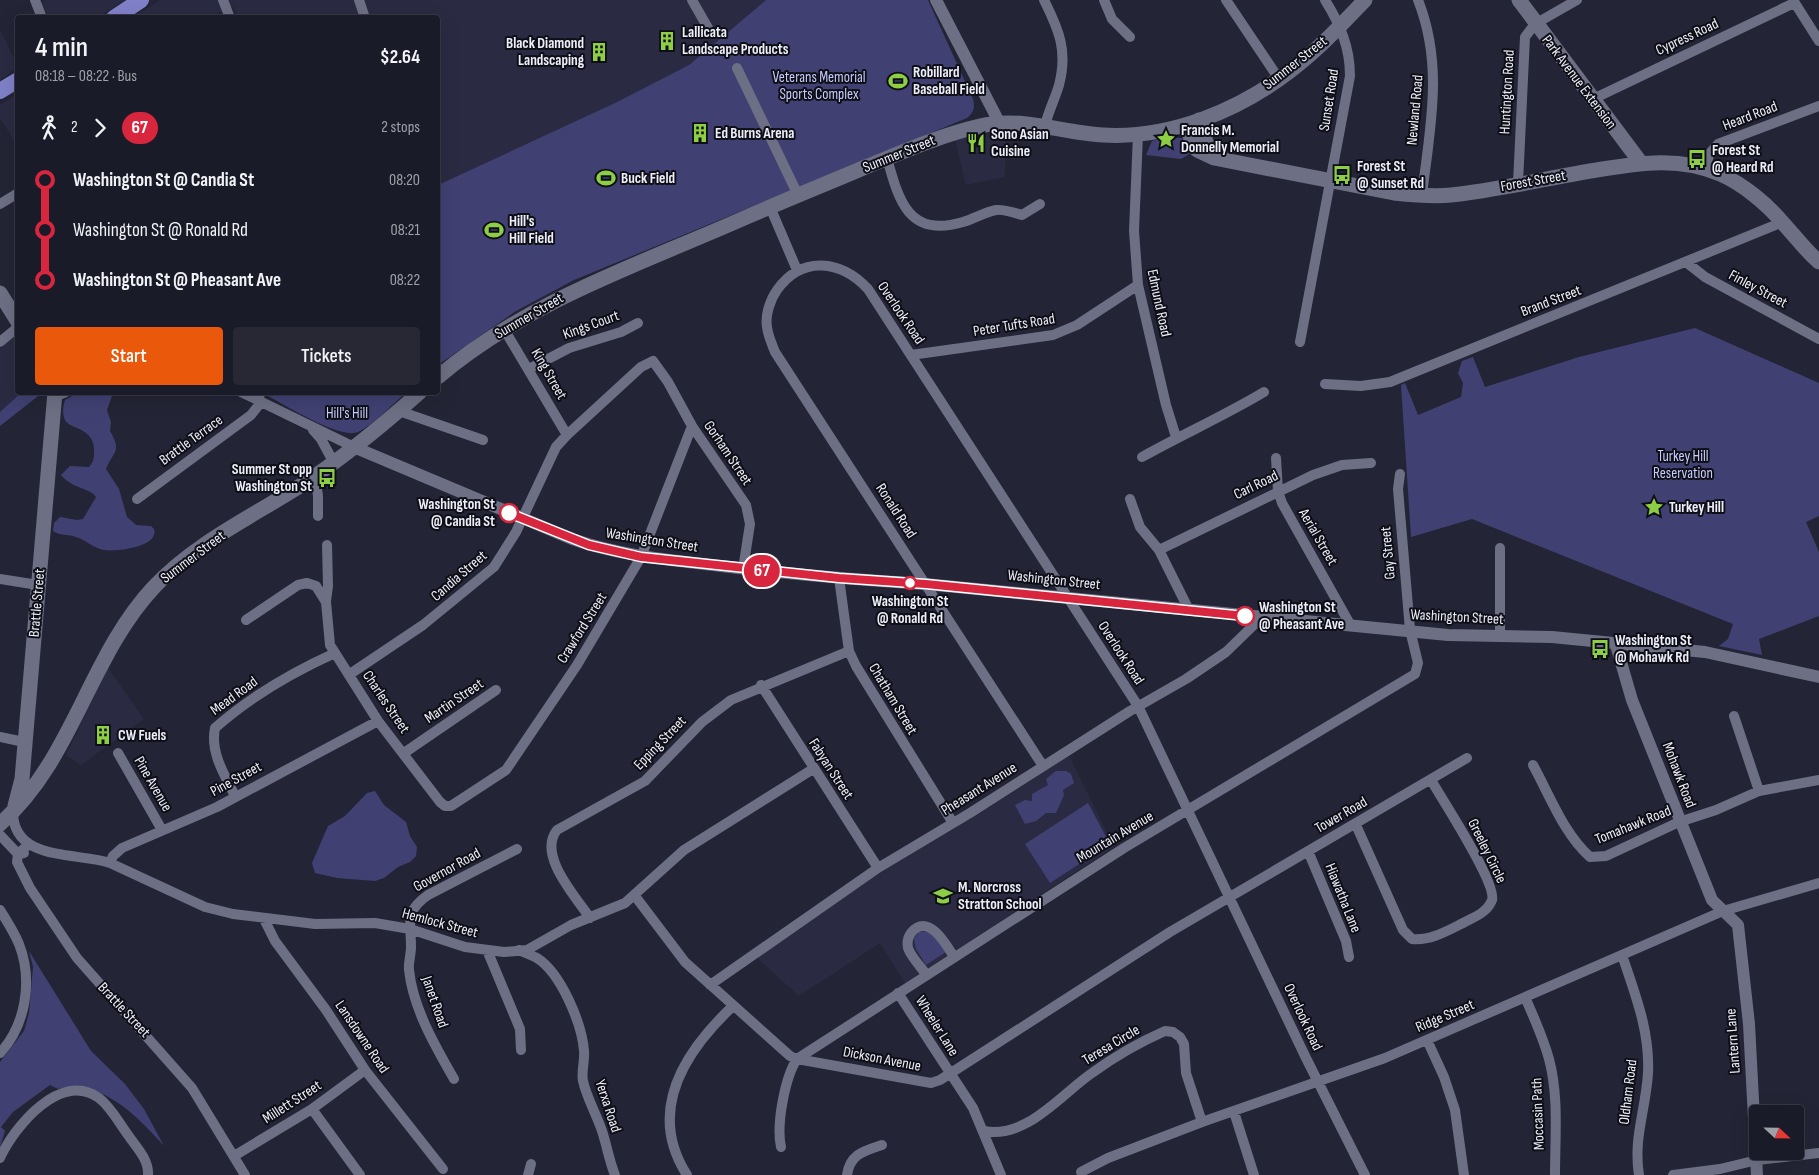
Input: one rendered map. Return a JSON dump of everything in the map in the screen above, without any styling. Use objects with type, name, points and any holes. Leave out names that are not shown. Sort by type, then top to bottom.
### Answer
[{"type":"main road","points":[[118,15],[141,0]]},
{"type":"main road","name":"Summer Street","points":[[440,376],[504,328],[575,290],[942,136],[999,122],[1045,126],[1103,135],[1138,134],[1192,122],[1250,97],[1279,79],[1301,62],[1365,0]]},
{"type":"main road","name":"Park Avenue Extension","points":[[1519,0],[1535,24],[1641,163]]},
{"type":"main road","points":[[0,91],[15,82]]},
{"type":"main road","name":"Forest Street","points":[[1192,122],[1214,158],[1394,193],[1452,195],[1641,163],[1666,161],[1706,169],[1734,182],[1783,222],[1798,242],[1818,260]]},
{"type":"main road","points":[[3,297],[15,318]]},
{"type":"main road","name":"Brattle Street","points":[[13,812],[22,779],[38,585],[59,395]]},
{"type":"main road","name":"Summer Street","points":[[0,824],[13,812],[53,760],[123,627],[154,587],[195,552],[356,448],[417,395]]},
{"type":"main road","points":[[24,742],[34,756],[42,760],[53,760]]},
{"type":"street","points":[[35,0],[41,15]]},
{"type":"street","points":[[223,0],[229,15]]},
{"type":"street","points":[[359,0],[365,15]]},
{"type":"street","points":[[692,0],[708,28]]},
{"type":"street","points":[[936,0],[999,122]]},
{"type":"street","points":[[1044,0],[1058,28],[1063,45],[1059,85],[1045,126]]},
{"type":"street","points":[[1104,0],[1112,19],[1130,37]]},
{"type":"street","points":[[1226,0],[1279,79]]},
{"type":"street","name":"Sunset Road","points":[[1325,0],[1340,26],[1348,51],[1350,76],[1330,180]]},
{"type":"street","name":"Newland Road","points":[[1418,0],[1427,27],[1433,56],[1435,83],[1422,195]]},
{"type":"street","points":[[1535,24],[1577,0]]},
{"type":"street","points":[[1793,2],[1818,39]]},
{"type":"street","name":"Cypress Road","points":[[1593,99],[1793,2]]},
{"type":"street","name":"Huntington Road","points":[[1518,183],[1524,44],[1529,29],[1535,24]]},
{"type":"street","points":[[737,68],[798,195]]},
{"type":"street","name":"Heard Road","points":[[1706,169],[1709,154],[1718,144],[1819,106]]},
{"type":"street","name":"Edmund Road","points":[[1138,134],[1134,224],[1138,285],[1166,405],[1176,437]]},
{"type":"street","points":[[887,158],[899,198],[905,210],[913,218],[927,225],[944,226],[997,210],[1022,215],[1040,204]]},
{"type":"street","points":[[1300,342],[1330,180]]},
{"type":"street","points":[[0,204],[15,195]]},
{"type":"street","points":[[770,207],[797,270]]},
{"type":"street","name":"Brand Street","points":[[1325,384],[1361,386],[1390,382],[1783,222]]},
{"type":"street","name":"Finley Street","points":[[1686,262],[1705,277],[1819,339]]},
{"type":"street","name":"Overlook Road","points":[[797,270],[810,266],[835,267],[858,278],[868,289],[1138,706],[1318,1083],[1365,1175]]},
{"type":"street","name":"Ronald Road","points":[[797,270],[773,296],[768,311],[766,325],[776,352],[1043,766]]},
{"type":"street","name":"Peter Tufts Road","points":[[911,355],[1053,335],[1077,325],[1138,285]]},
{"type":"street","points":[[0,342],[15,323]]},
{"type":"street","name":"Kings Court","points":[[529,369],[569,348],[620,332],[638,323]]},
{"type":"street","name":"King Street","points":[[504,328],[567,434]]},
{"type":"street","name":"Gorham Street","points":[[653,361],[668,382],[692,426],[746,505],[750,524],[743,569]]},
{"type":"street","name":"Candia Street","points":[[350,674],[423,625],[487,574],[504,555],[523,519],[552,454],[567,434],[641,367],[653,361]]},
{"type":"street","points":[[1142,456],[1176,437],[1233,411],[1264,392]]},
{"type":"street","name":"Washington Street","points":[[259,397],[308,426],[523,519],[589,545],[641,557],[743,569],[926,584],[1261,618],[1446,634],[1552,637],[1616,645],[1704,652],[1819,677]]},
{"type":"street","name":"Brattle Terrace","points":[[137,499],[251,415],[259,397]]},
{"type":"street","points":[[399,411],[483,440]]},
{"type":"street","name":"Washington Street","points":[[308,426],[321,439],[334,463]]},
{"type":"street","name":"Crawford Street","points":[[446,806],[499,776],[510,766],[577,666],[641,557],[692,426]]},
{"type":"street","name":"Aerial Street","points":[[1276,458],[1278,491],[1288,516],[1351,626]]},
{"type":"street","name":"Carl Road","points":[[1159,550],[1278,491],[1335,467],[1370,463]]},
{"type":"street","name":"Gay Street","points":[[1400,474],[1398,489],[1410,630]]},
{"type":"street","points":[[315,476],[318,516]]},
{"type":"street","points":[[1130,499],[1140,527],[1159,550],[1189,610]]},
{"type":"street","name":"Charles Street","points":[[327,545],[328,586],[326,602],[330,645],[378,720],[440,802],[446,806]]},
{"type":"street","points":[[1500,548],[1500,636]]},
{"type":"street","name":"Chatham Street","points":[[839,578],[849,651],[870,693],[953,823]]},
{"type":"street","points":[[0,579],[38,585]]},
{"type":"street","points":[[246,620],[286,592],[304,583],[311,583],[318,587],[326,602]]},
{"type":"street","name":"Pheasant Avenue","points":[[710,985],[878,868],[1138,706],[1186,679],[1226,652],[1261,618]]},
{"type":"street","name":"Mountain Avenue","points":[[798,1059],[926,974],[1124,848],[1415,674],[1418,663],[1410,630]]},
{"type":"street","name":"Mohawk Road","points":[[1616,645],[1632,700],[1679,822],[1712,900],[1723,911]]},
{"type":"street","name":"Epping Street","points":[[590,918],[552,858],[550,848],[555,833],[578,818],[640,785],[710,714],[731,700],[849,651]]},
{"type":"street","name":"Mead Road","points":[[235,796],[218,760],[212,742],[215,728],[257,696],[304,667],[335,653]]},
{"type":"street","name":"Fabyan Street","points":[[761,686],[812,769],[878,868]]},
{"type":"street","name":"Martin Street","points":[[404,753],[496,690]]},
{"type":"street","points":[[1734,716],[1760,791]]},
{"type":"street","name":"Pine Street","points":[[110,863],[113,856],[122,848],[218,806],[378,720]]},
{"type":"street","points":[[0,737],[24,742]]},
{"type":"street","name":"Pine Avenue","points":[[118,753],[162,830]]},
{"type":"street","name":"Tower Road","points":[[1230,897],[1356,825],[1467,758]]},
{"type":"street","name":"Tomahawk Road","points":[[1533,765],[1568,830],[1579,847],[1590,857],[1606,856],[1679,822],[1716,810],[1760,791],[1819,780]]},
{"type":"street","name":"Hemlock Street","points":[[18,854],[47,852],[98,858],[205,907],[264,919],[315,924],[375,923],[410,928],[465,947],[504,952],[527,950],[571,925],[625,903],[684,850],[812,769]]},
{"type":"street","name":"Greeley Circle","points":[[1356,825],[1403,930],[1412,939],[1423,940],[1486,910],[1492,898],[1492,888],[1431,780]]},
{"type":"street","points":[[0,835],[18,854],[28,845],[15,828],[13,812]]},
{"type":"street","name":"Hemlock Street","points":[[28,845],[47,852]]},
{"type":"street","name":"Governor Road","points":[[410,928],[409,914],[416,903],[517,849]]},
{"type":"street","name":"Hiawatha Lane","points":[[1308,851],[1350,957]]},
{"type":"street","name":"Brattle Street","points":[[18,854],[17,862],[30,888],[76,958],[192,1088],[245,1175]]},
{"type":"street","name":"Ridge Street","points":[[1081,1172],[1108,1158],[1202,1122],[1318,1083],[1427,1040],[1723,911],[1819,882]]},
{"type":"street","name":"Dickson Avenue","points":[[635,896],[674,951],[782,1049],[798,1059],[921,1082],[940,1080],[950,1075],[1170,932],[1230,897]]},
{"type":"street","points":[[0,910],[20,945],[25,973],[25,998],[21,1022],[8,1045],[0,1053]]},
{"type":"street","name":"Lantern Lane","points":[[1723,911],[1738,925],[1749,1024],[1754,1105]]},
{"type":"street","name":"Lansdowne Road","points":[[264,919],[275,941],[326,1010],[365,1070],[442,1169]]},
{"type":"street","points":[[926,974],[908,948],[908,939],[915,929],[922,926],[931,927],[937,932],[954,957]]},
{"type":"street","name":"Janet Road","points":[[410,928],[411,949],[408,968],[413,990],[434,1044],[454,1079]]},
{"type":"street","points":[[487,950],[520,1029],[520,1050]]},
{"type":"street","name":"Yerxa Road","points":[[519,950],[538,959],[548,969],[561,986],[573,1010],[581,1031],[584,1051],[583,1080],[603,1134],[607,1155],[615,1175]]},
{"type":"street","name":"Oldham Road","points":[[1622,955],[1638,1000],[1647,1056],[1644,1102],[1636,1143],[1639,1175]]},
{"type":"street","name":"Wheeler Lane","points":[[898,993],[973,1108],[984,1131],[986,1144],[1001,1175]]},
{"type":"street","name":"Moccasin Path","points":[[1525,998],[1545,1044],[1553,1079],[1554,1175]]},
{"type":"street","points":[[687,1175],[676,1153],[671,1135],[669,1110],[672,1095],[678,1076],[700,1041],[733,1006]]},
{"type":"street","name":"Teresa Circle","points":[[984,1131],[1001,1132],[1022,1125],[1044,1112],[1102,1066],[1165,1031],[1174,1032],[1184,1044],[1186,1073],[1202,1122]]},
{"type":"street","points":[[1427,1040],[1444,1077],[1455,1110],[1464,1175]]},
{"type":"street","points":[[781,1147],[779,1127],[789,1076],[798,1059]]},
{"type":"street","name":"Millett Street","points":[[234,1156],[312,1108],[365,1070]]},
{"type":"street","points":[[0,1158],[17,1129],[30,1114],[64,1092],[74,1090],[99,1098],[111,1111],[146,1160],[148,1175]]},
{"type":"street","points":[[312,1108],[360,1175]]},
{"type":"street","points":[[1234,1112],[1254,1175]]},
{"type":"street","points":[[847,1175],[853,1158],[864,1151],[882,1145]]},
{"type":"street","points":[[1804,1155],[1819,1153]]},
{"type":"street","points":[[1673,1175],[1720,1169],[1757,1160]]},
{"type":"street","name":"Lantern Lane","points":[[1757,1160],[1757,1175]]},
{"type":"street","points":[[528,1175],[532,1164]]},
{"type":"shaded area","points":[[46,0],[125,0],[102,15],[47,15],[41,3]]},
{"type":"shaded area","points":[[160,0],[766,0],[689,65],[615,103],[440,184],[440,15],[237,15],[233,7],[213,15],[137,15]]},
{"type":"shaded area","points":[[0,30],[15,61],[15,69],[0,80]]},
{"type":"shaded area","points":[[15,95],[15,142],[0,118],[0,105]]},
{"type":"shaded area","points":[[1006,132],[1005,177],[966,185],[955,139]]},
{"type":"shaded area","points":[[15,335],[15,395],[19,395],[0,412],[0,349]]},
{"type":"shaded area","points":[[108,668],[144,719],[81,765],[66,755]]},
{"type":"shaded area","name":"M. Norcross Stratton School","points":[[1069,756],[1114,847],[905,983],[880,943],[799,996],[756,957],[880,873],[977,815]]},
{"type":"green space","name":"Veterans Memorial Sports Complex","points":[[766,0],[928,0],[973,99],[974,107],[973,112],[967,118],[574,280],[516,311],[440,364],[440,184],[615,103],[689,65]]},
{"type":"green space","points":[[1170,136],[1184,139],[1191,153],[1181,159],[1146,155],[1152,141]]},
{"type":"green space","name":"Turkey Hill Reservation","points":[[1695,328],[1819,383],[1819,516],[1806,522],[1819,552],[1819,616],[1759,639],[1762,655],[1719,646],[1728,639],[1733,624],[1472,519],[1411,537],[1401,385],[1405,383],[1418,415],[1461,397],[1463,383],[1458,373],[1462,361],[1473,357],[1485,387],[1579,357]]},
{"type":"green space","points":[[19,395],[39,395],[0,426],[0,412]]},
{"type":"green space","points":[[74,395],[114,395],[107,410],[111,422],[110,431],[116,447],[106,469],[119,489],[127,517],[136,525],[151,526],[154,529],[154,535],[144,544],[127,549],[104,550],[96,548],[80,538],[58,534],[53,531],[54,523],[60,517],[77,520],[83,519],[96,497],[94,494],[65,480],[61,475],[70,466],[89,467],[94,453],[94,445],[91,438],[65,420],[63,407],[65,400]]},
{"type":"green space","name":"Hill's Hill","points":[[266,395],[404,395],[371,424],[358,432],[339,431],[312,420]]},
{"type":"green space","points":[[1056,771],[1066,771],[1071,774],[1074,783],[1063,790],[1064,795],[1056,813],[1046,813],[1036,821],[1025,824],[1015,805],[1025,800],[1032,801],[1032,794],[1048,785],[1046,779]]},
{"type":"green space","points":[[375,791],[384,805],[406,822],[410,836],[417,847],[416,856],[410,862],[398,867],[384,878],[375,881],[337,878],[315,873],[312,863],[328,826],[345,816],[367,793]]},
{"type":"green space","points":[[1088,803],[1110,844],[1050,883],[1025,844]]},
{"type":"green space","points":[[930,931],[946,952],[926,965],[916,949],[914,939],[919,932]]},
{"type":"green space","points":[[29,951],[91,1051],[125,1084],[144,1109],[164,1146],[143,1123],[117,1102],[104,1095],[89,1089],[74,1087],[58,1089],[50,1085],[13,1112],[1,1127],[5,1131],[0,1147],[0,1062],[24,1031],[29,1013],[33,967]]},
{"type":"bus line","name":"67","points":[[509,513],[589,545],[612,552],[641,557],[743,569],[926,584],[1245,616]]},
{"type":"place","name":"Lallicata Landscape Products","points":[[667,41]]},
{"type":"place","name":"Black Diamond Landscaping","points":[[599,52]]},
{"type":"place","name":"Robillard Baseball Field","points":[[898,81]]},
{"type":"place","name":"Ed Burns Arena","points":[[700,133]]},
{"type":"place","name":"Francis M. Donnelly Memorial","points":[[1166,139]]},
{"type":"place","name":"Sono Asian Cuisine","points":[[976,143]]},
{"type":"place","name":"Forest St @ Heard Rd","points":[[1697,159]]},
{"type":"place","name":"Forest St @ Sunset Rd","points":[[1342,175]]},
{"type":"place","name":"Buck Field","points":[[606,178]]},
{"type":"place","name":"Hill's Hill Field","points":[[494,230]]},
{"type":"place","name":"Summer St opp Washington St","points":[[327,478]]},
{"type":"place","name":"Turkey Hill","points":[[1654,507]]},
{"type":"place","name":"Washington St @ Candia St","points":[[509,513]]},
{"type":"place","name":"Washington St @ Ronald Rd","points":[[910,583]]},
{"type":"place","name":"Washington St @ Pheasant Ave","points":[[1245,616]]},
{"type":"place","name":"Washington St @ Mohawk Rd","points":[[1600,649]]},
{"type":"place","name":"CW Fuels","points":[[103,735]]},
{"type":"place","name":"M. Norcross Stratton School","points":[[943,896]]}]
